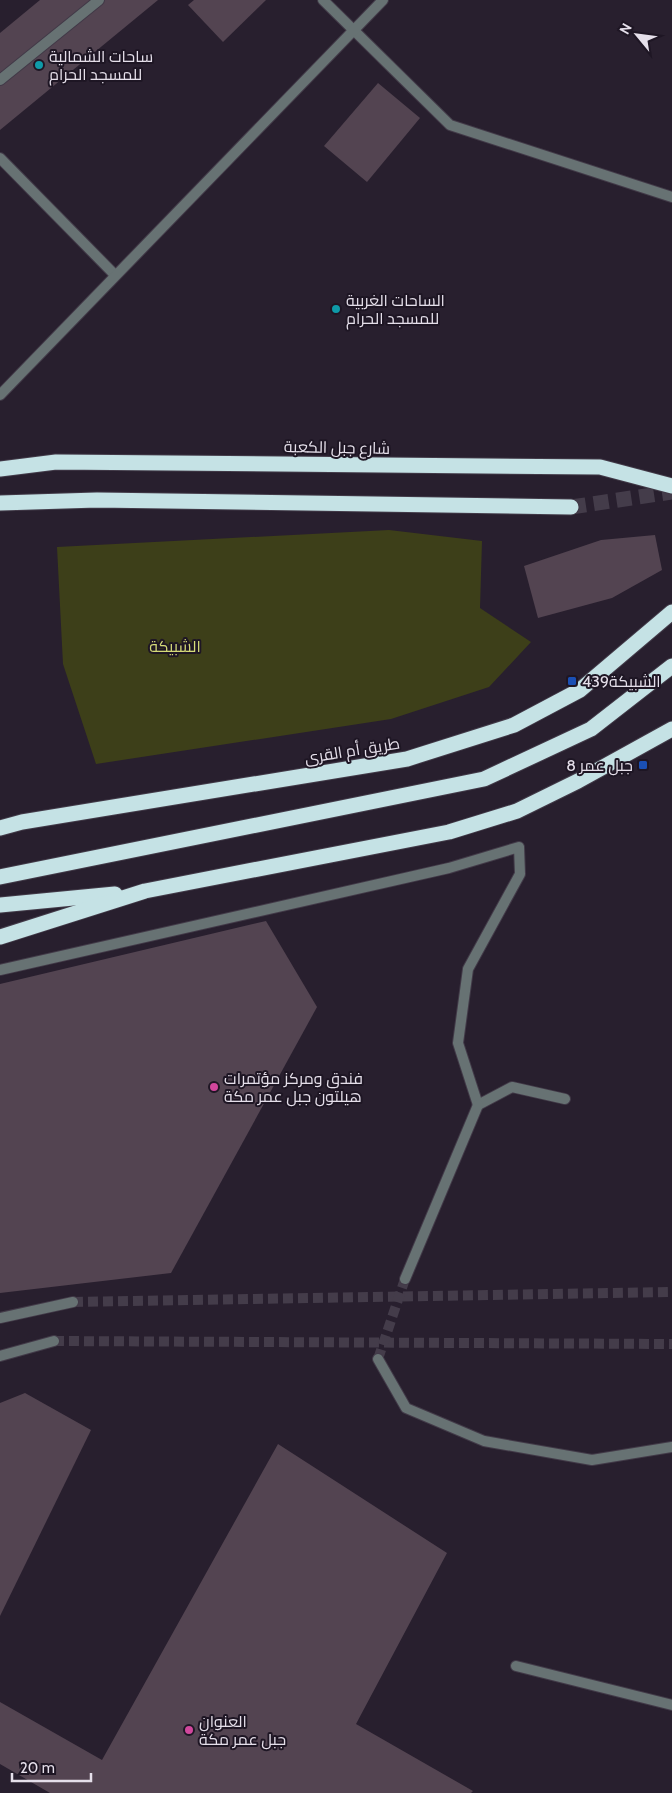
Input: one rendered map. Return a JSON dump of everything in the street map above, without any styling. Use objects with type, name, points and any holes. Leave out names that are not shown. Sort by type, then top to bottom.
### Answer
[{"type":"highway","name":"شارع جبل الكعبة","points":[[0,469],[56,462],[600,467],[672,486]]},
{"type":"highway","points":[[0,503],[97,500],[570,507]]},
{"type":"highway","name":"طريق أم القرى","points":[[0,828],[22,822],[407,759],[514,725],[580,690],[672,612]]},
{"type":"highway","points":[[0,877],[484,779],[591,730],[672,666]]},
{"type":"highway","points":[[0,905],[145,891],[449,832],[517,811],[578,781],[672,729]]},
{"type":"highway","points":[[0,937],[145,891]]},
{"type":"street","points":[[0,80],[99,0]]},
{"type":"street","points":[[323,0],[450,125],[672,197]]},
{"type":"street","points":[[0,395],[383,0]]},
{"type":"street","points":[[0,158],[115,276]]},
{"type":"street","points":[[0,970],[449,868],[519,847],[520,874],[468,969],[458,1043],[478,1105]]},
{"type":"street","points":[[405,1279],[478,1105],[512,1087],[565,1099]]},
{"type":"street","points":[[0,1318],[73,1302]]},
{"type":"street","points":[[0,1356],[54,1341]]},
{"type":"street","points":[[378,1359],[406,1408],[484,1441],[592,1460],[672,1447]]},
{"type":"street","points":[[516,1666],[672,1705]]},
{"type":"green space","name":"الشبيكة","points":[[389,530],[482,541],[480,608],[531,642],[489,687],[391,719],[96,764],[63,664],[57,547]]},
{"type":"building","name":"ساحات الشمالية للمسجد الحرام","points":[[40,0],[158,0],[0,130],[0,33]]},
{"type":"building","points":[[194,0],[266,0],[223,42],[188,5]]},
{"type":"building","points":[[378,83],[420,118],[367,182],[324,146]]},
{"type":"building","points":[[655,535],[662,570],[612,598],[538,618],[524,566],[601,540]]},
{"type":"building","points":[[266,921],[317,1007],[171,1273],[0,1293],[0,984]]},
{"type":"building","points":[[25,1393],[91,1430],[0,1616],[0,1403]]},
{"type":"building","points":[[278,1444],[447,1553],[356,1724],[473,1791],[471,1793],[50,1793],[0,1764],[0,1702],[102,1760]]},
{"type":"tunnel","points":[[571,507],[672,492]]},
{"type":"tunnel","points":[[378,1359],[405,1279]]},
{"type":"tunnel","points":[[73,1302],[672,1292]]},
{"type":"tunnel","points":[[54,1341],[672,1344]]},
{"type":"place","name":"ساحات الشمالية للمسجد الحرام","points":[[39,65]]},
{"type":"place","name":"الساحات الغربية للمسجد الحرام","points":[[336,309]]},
{"type":"place","name":"الشبيكة439","points":[[572,681]]},
{"type":"place","name":"جبل عمر 8","points":[[643,765]]},
{"type":"place","name":"فندق ومركز مؤتمرات هيلتون جبل عمر مكة","points":[[214,1087]]},
{"type":"place","name":"العنوان جبل عمر مكة","points":[[189,1730]]}]
